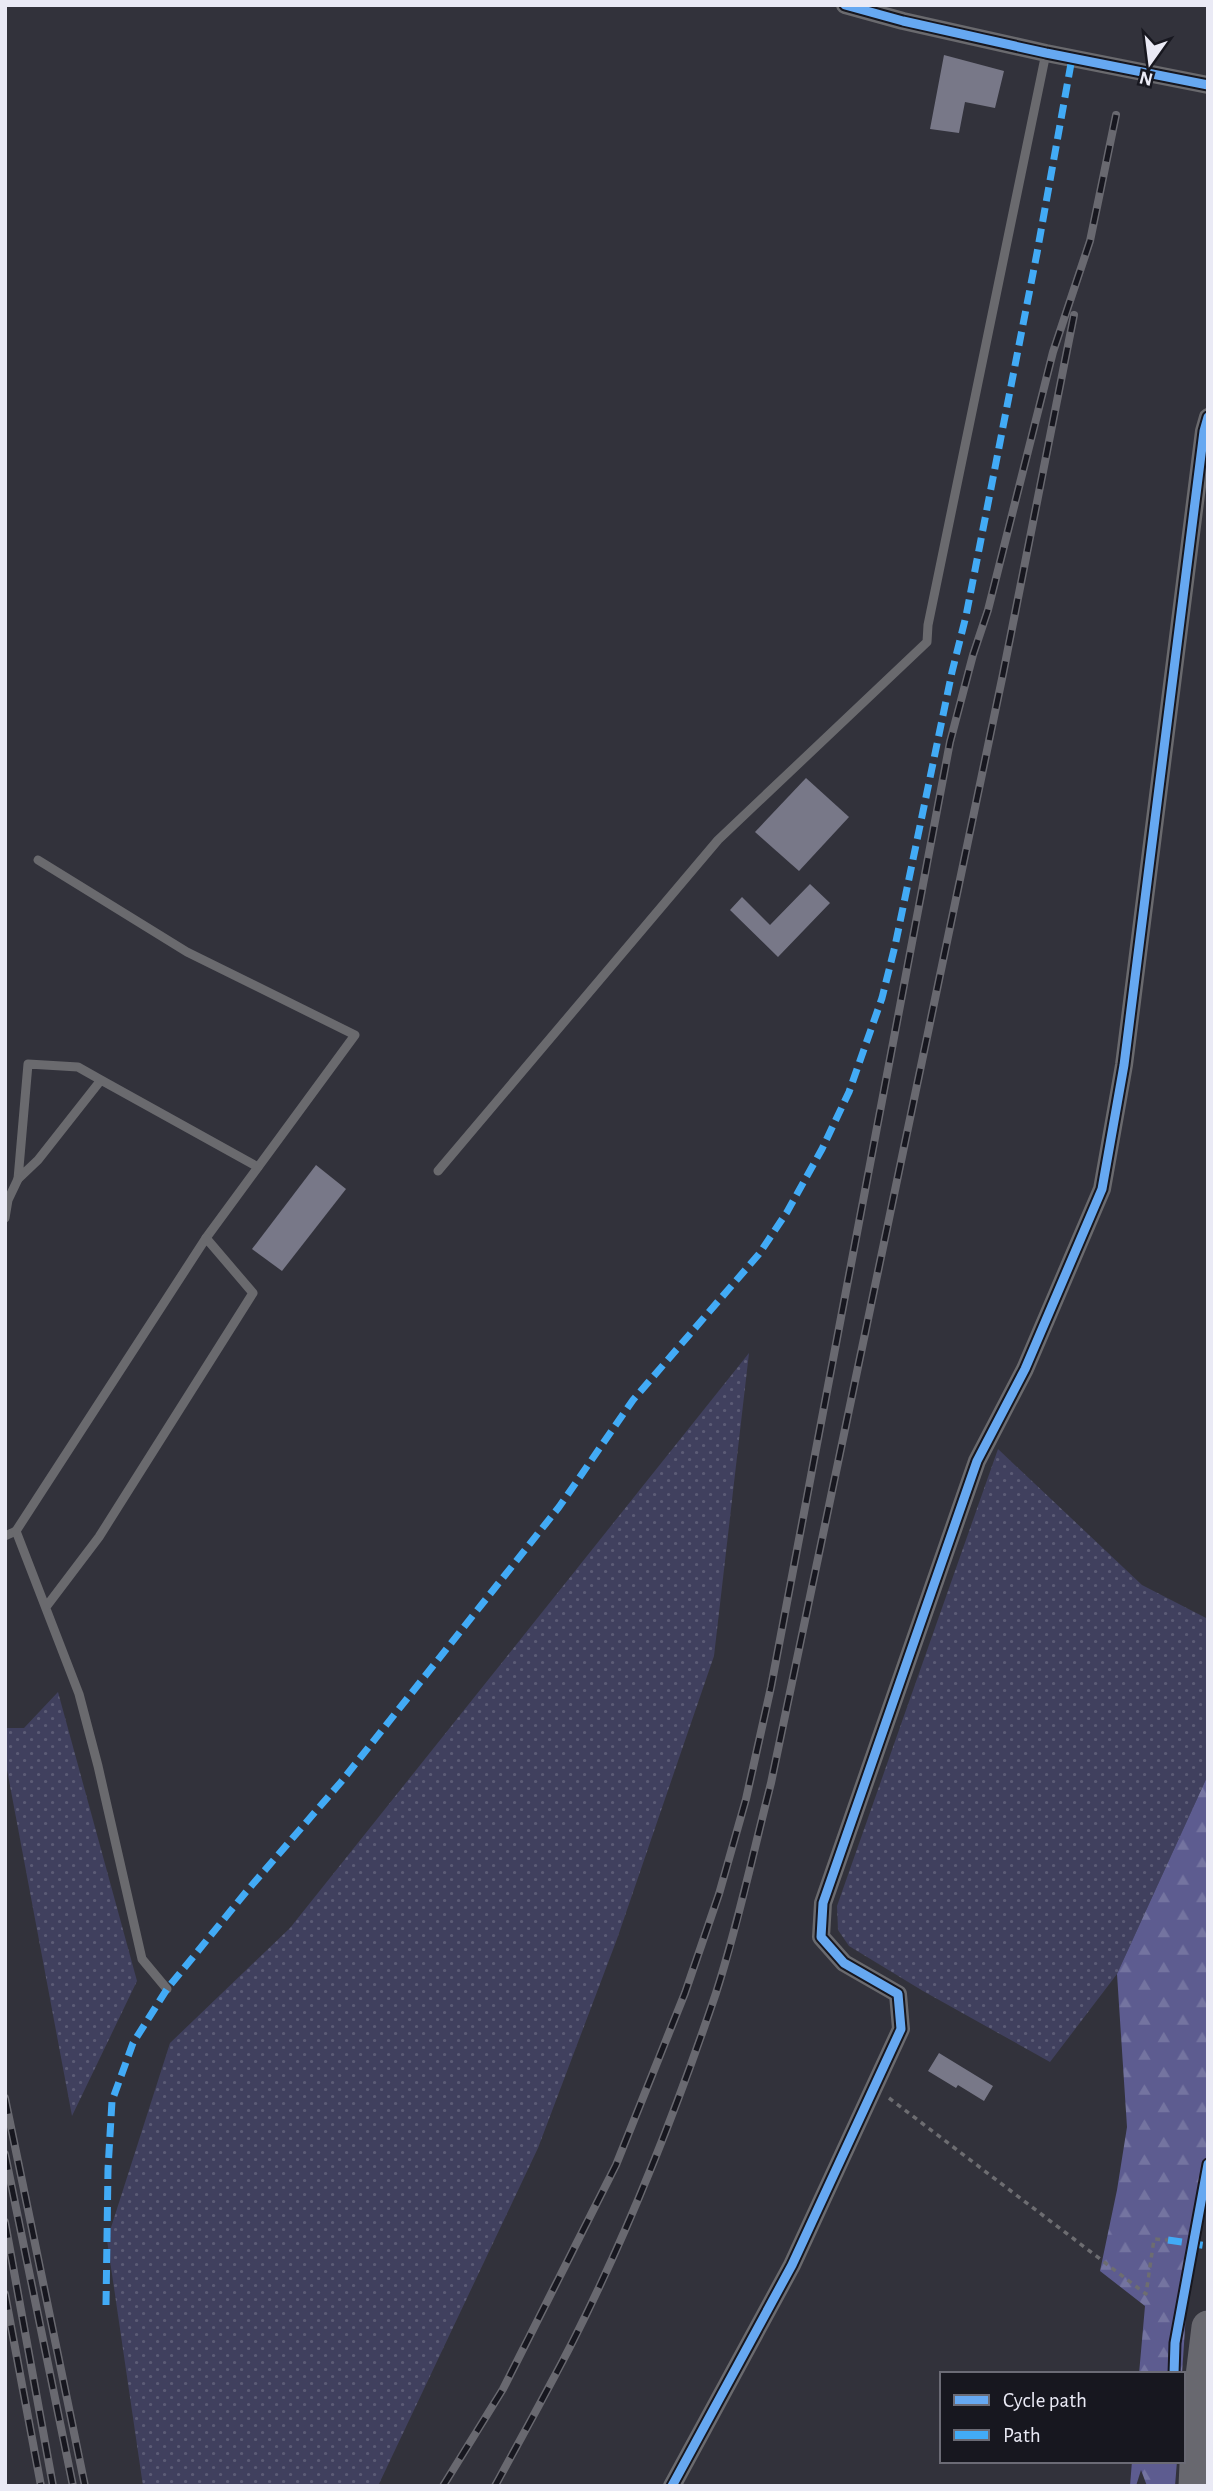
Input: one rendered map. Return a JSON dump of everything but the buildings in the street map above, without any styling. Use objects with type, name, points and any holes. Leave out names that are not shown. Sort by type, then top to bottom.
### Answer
[{"type":"highway","points":[[1195,2486],[1199,2401],[1208,2327]]},
{"type":"street","points":[[845,5],[1046,53],[1208,85]]},
{"type":"street","points":[[672,2486],[792,2264],[901,2029],[898,1994],[844,1963],[821,1937],[823,1903],[977,1461],[1025,1369],[1102,1189],[1125,1065],[1208,416]]},
{"type":"lane","points":[[438,1171],[718,840],[927,642],[928,625],[1046,53]]},
{"type":"lane","points":[[5,1536],[16,1531],[206,1238],[355,1035],[187,951],[38,860]]},
{"type":"lane","points":[[5,1218],[8,1200],[18,1179],[28,1064],[78,1067],[258,1167]]},
{"type":"lane","points":[[18,1179],[38,1160],[100,1080]]},
{"type":"lane","points":[[46,1607],[99,1537],[253,1293],[206,1238]]},
{"type":"lane","points":[[16,1531],[79,1694],[142,1959],[167,1989]]},
{"type":"path","points":[[875,2087],[1146,2294],[1154,2239],[1168,2240]]},
{"type":"shaded area","points":[[749,1353],[714,1656],[617,1939],[538,2148],[378,2486],[143,2486],[107,2240],[170,2043],[290,1928]]},
{"type":"shaded area","points":[[998,1449],[1142,1585],[1208,1619],[1208,1775],[1117,1974],[1050,2062],[849,1946],[838,1930],[837,1906]]},
{"type":"shaded area","points":[[58,1692],[137,1981],[72,2116],[5,1759],[5,1728],[24,1728]]},
{"type":"green space","points":[[1208,1775],[1208,2160],[1186,2313],[1182,2372],[1139,2372],[1145,2306],[1100,2271],[1127,2127],[1117,1974]]},
{"type":"green space","points":[[1132,2463],[1177,2463],[1175,2486],[1147,2486],[1141,2470],[1136,2486],[1130,2486]]},
{"type":"railway","points":[[443,2486],[503,2389],[616,2165],[685,1993],[719,1894],[746,1799],[771,1687],[950,742],[988,610],[1053,352],[1090,241],[1116,115]]},
{"type":"railway","points":[[495,2486],[573,2341],[632,2213],[685,2082],[731,1941],[771,1783],[1003,674],[1074,315]]},
{"type":"railway","points":[[5,2098],[85,2486]]},
{"type":"railway","points":[[5,2154],[73,2486]]},
{"type":"railway","points":[[5,2222],[53,2486]]},
{"type":"railway","points":[[5,2294],[41,2486]]},
{"type":"marked path","points":[[106,2305],[112,2101],[133,2043],[167,1989],[341,1782],[559,1507],[633,1400],[759,1254],[787,1212],[822,1149],[849,1092],[882,998],[895,946],[966,616],[1072,58]]},
{"type":"marked path","points":[[1168,2240],[1208,2246]]},
{"type":"cycle path","points":[[845,5],[1046,53],[1208,85]]},
{"type":"cycle path","points":[[672,2486],[792,2265],[901,2029],[898,1994],[844,1963],[821,1937],[823,1903],[977,1461],[1025,1369],[1102,1189],[1124,1065],[1204,431],[1208,417]]},
{"type":"cycle path","points":[[1174,2372],[1175,2343],[1208,2164]]}]
